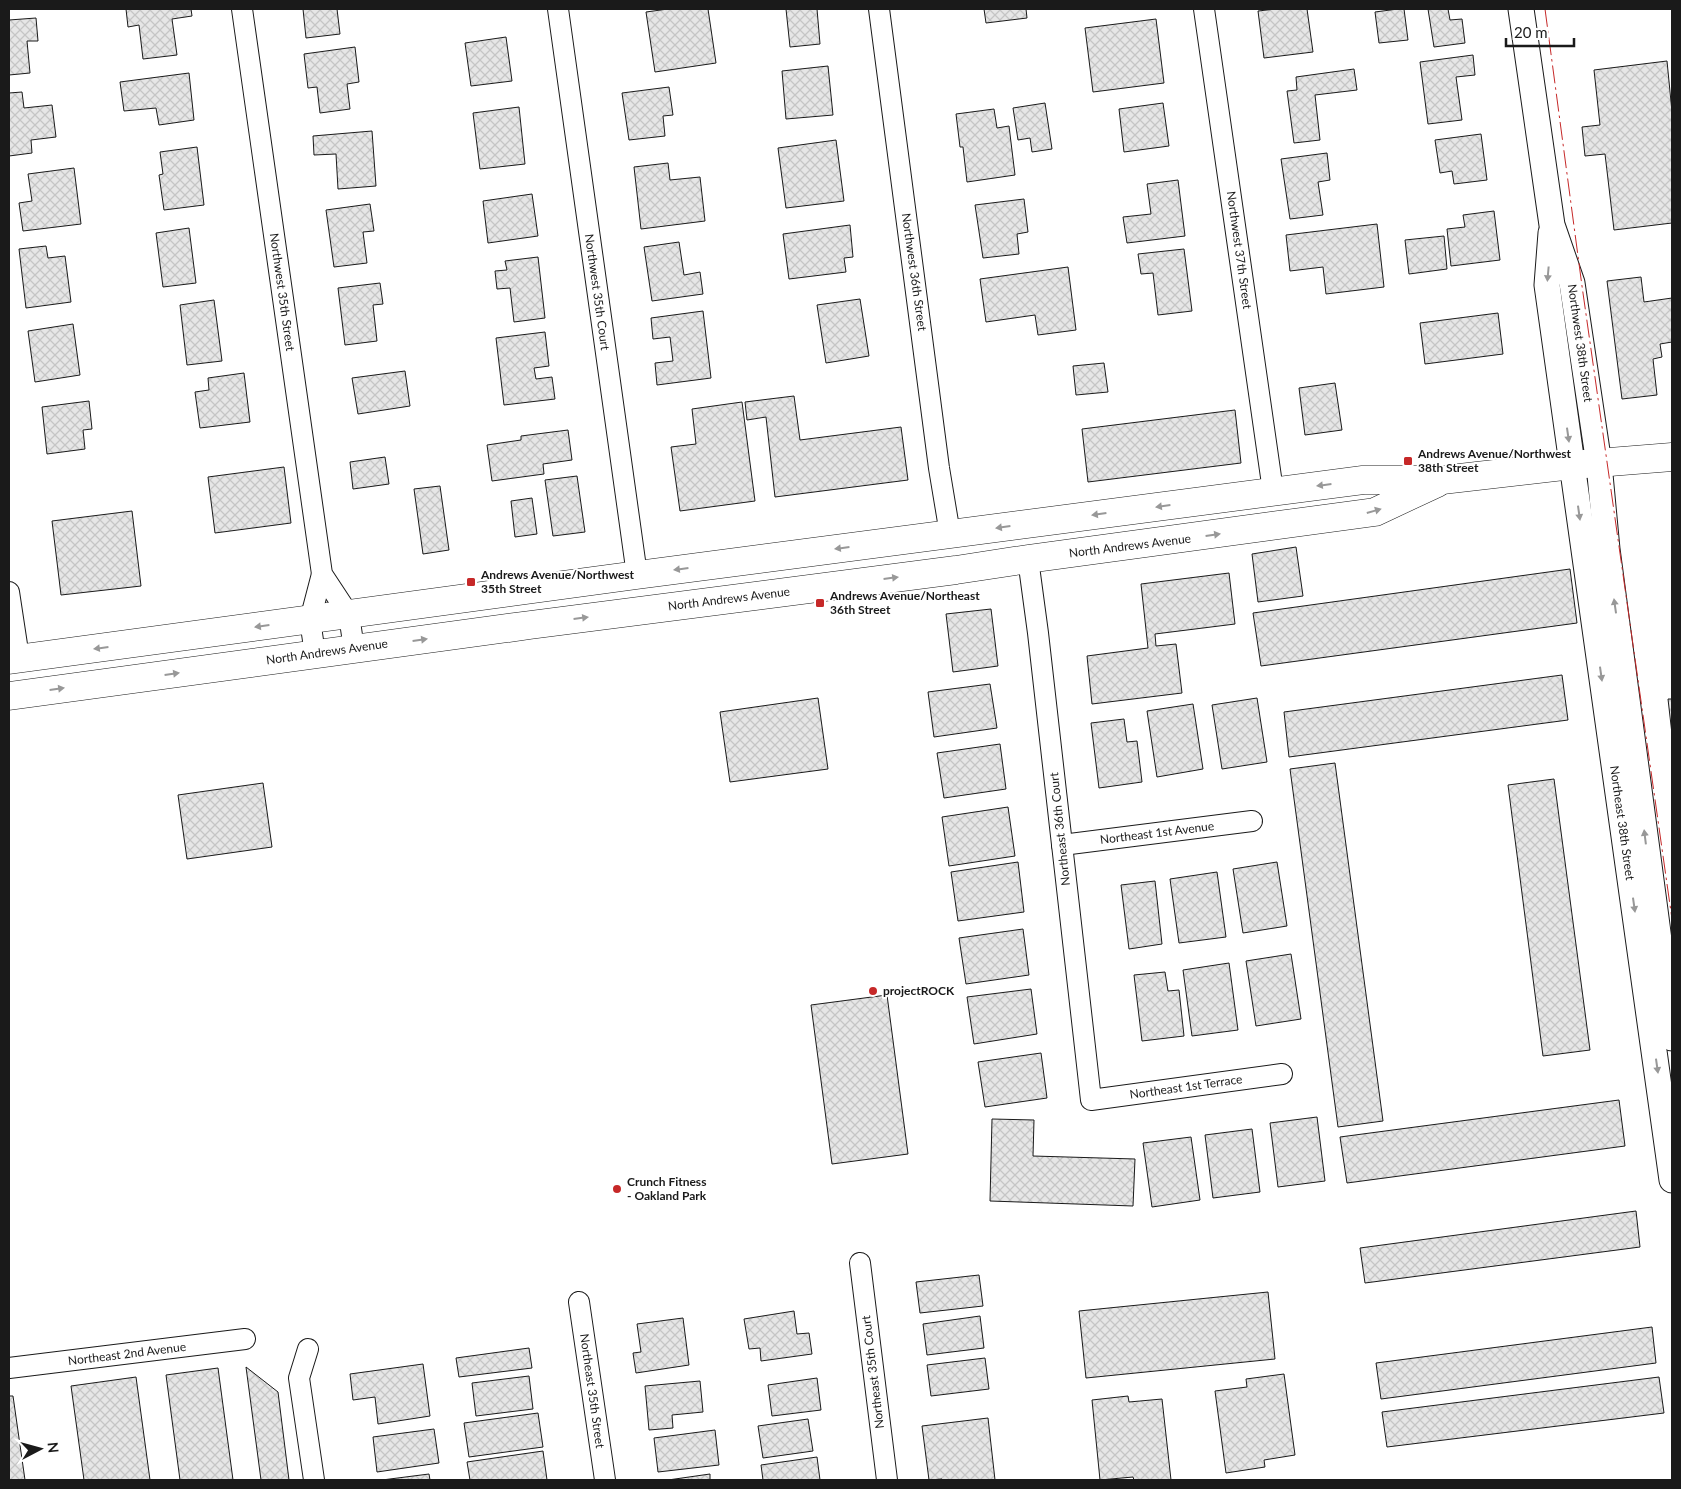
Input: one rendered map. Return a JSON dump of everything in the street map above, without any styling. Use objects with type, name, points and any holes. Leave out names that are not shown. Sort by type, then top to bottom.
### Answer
[{"type":"main road","name":"North Andrews Avenue","points":[[14,659],[1363,480],[1442,480],[1572,465],[1672,457]]},
{"type":"main road","name":"North Andrews Avenue","points":[[9,696],[1375,512],[1442,480]]},
{"type":"main road","points":[[1028,559],[1035,544],[1044,533],[1069,518]]},
{"type":"main road","points":[[922,574],[939,561],[946,552],[950,534]]},
{"type":"street","name":"Northwest 35th Street","points":[[242,9],[322,574],[310,620],[315,654]]},
{"type":"street","name":"Northwest 35th Court","points":[[558,9],[637,575]]},
{"type":"street","name":"Northwest 36th Street","points":[[879,9],[939,468],[950,534]]},
{"type":"street","name":"Northwest 37th Street","points":[[1204,9],[1273,491]]},
{"type":"street","name":"Northwest 38th Street","points":[[1521,9],[1552,225],[1572,283],[1599,464]]},
{"type":"street","name":"Northwest 38th Street","points":[[1552,225],[1547,285],[1572,465]]},
{"type":"street","name":"Northeast 38th Street","points":[[1599,464],[1606,549],[1672,1038]]},
{"type":"street","name":"Northeast 38th Street","points":[[1572,465],[1672,1180]]},
{"type":"street","name":"Northeast 36th Court","points":[[1028,559],[1091,1100]]},
{"type":"street","name":"Northwest 35th Street","points":[[322,574],[348,615],[354,649]]},
{"type":"street","points":[[9,592],[14,659]]},
{"type":"street","name":"Northeast 1st Avenue","points":[[1062,845],[1252,821]]},
{"type":"street","name":"Northeast 1st Terrace","points":[[1091,1100],[1282,1074]]},
{"type":"street","name":"Northeast 35th Court","points":[[860,1263],[886,1480]]},
{"type":"street","name":"Northeast 35th Street","points":[[580,1302],[605,1480]]},
{"type":"street","name":"Northeast 2nd Avenue","points":[[9,1368],[245,1339]]},
{"type":"street","points":[[308,1349],[299,1378],[314,1480]]},
{"type":"building","points":[[126,9],[191,9],[192,16],[172,19],[177,55],[143,59],[139,25],[128,27]]},
{"type":"building","points":[[303,9],[337,9],[340,34],[306,38]]},
{"type":"building","points":[[668,9],[708,9],[716,63],[655,72],[646,12]]},
{"type":"building","points":[[786,9],[817,9],[820,44],[790,47]]},
{"type":"building","points":[[984,9],[1026,9],[1027,18],[986,23]]},
{"type":"building","points":[[1307,9],[1313,52],[1264,58],[1258,11]]},
{"type":"building","points":[[1404,9],[1408,40],[1379,43],[1375,12]]},
{"type":"building","points":[[1428,9],[1448,9],[1450,20],[1462,19],[1465,43],[1434,47]]},
{"type":"building","points":[[36,18],[38,41],[27,41],[30,73],[9,75],[9,20]]},
{"type":"building","points":[[1156,19],[1164,83],[1093,92],[1085,28]]},
{"type":"building","points":[[506,37],[512,81],[471,86],[465,43]]},
{"type":"building","points":[[355,47],[359,82],[347,84],[350,109],[320,113],[317,87],[308,88],[304,54]]},
{"type":"building","points":[[1473,55],[1475,75],[1456,77],[1462,120],[1428,124],[1420,62]]},
{"type":"building","points":[[1667,61],[1672,112],[1672,223],[1614,230],[1605,154],[1585,156],[1582,127],[1600,125],[1594,70]]},
{"type":"building","points":[[828,66],[833,115],[786,119],[782,71]]},
{"type":"building","points":[[1354,69],[1357,90],[1315,95],[1320,140],[1294,143],[1287,91],[1297,90],[1296,77]]},
{"type":"building","points":[[189,73],[194,120],[159,125],[156,108],[124,111],[120,82]]},
{"type":"building","points":[[669,87],[673,115],[663,116],[665,136],[629,140],[622,93]]},
{"type":"building","points":[[22,92],[24,108],[52,105],[56,137],[31,140],[32,153],[9,156],[9,93]]},
{"type":"building","points":[[1045,103],[1052,149],[1032,152],[1030,138],[1018,140],[1013,108]]},
{"type":"building","points":[[1163,103],[1169,146],[1124,152],[1119,109]]},
{"type":"building","points":[[519,107],[525,164],[480,169],[473,113]]},
{"type":"building","points":[[994,109],[997,128],[1009,126],[1015,175],[967,182],[963,147],[960,147],[956,114]]},
{"type":"building","points":[[372,131],[376,186],[338,189],[336,154],[314,155],[313,136]]},
{"type":"building","points":[[1481,134],[1487,180],[1454,184],[1452,171],[1440,173],[1435,140]]},
{"type":"building","points":[[836,140],[844,201],[786,208],[778,148]]},
{"type":"building","points":[[197,147],[204,205],[164,210],[159,175],[163,174],[160,152]]},
{"type":"building","points":[[1327,153],[1330,180],[1318,182],[1323,215],[1290,219],[1281,159]]},
{"type":"building","points":[[668,163],[670,180],[700,177],[705,221],[641,229],[634,167]]},
{"type":"building","points":[[74,168],[81,224],[23,231],[19,203],[32,201],[28,174]]},
{"type":"building","points":[[1178,180],[1185,236],[1127,243],[1123,217],[1151,214],[1147,184]]},
{"type":"building","points":[[532,194],[538,236],[488,243],[483,201]]},
{"type":"building","points":[[1024,199],[1028,232],[1017,234],[1019,254],[983,258],[975,205]]},
{"type":"building","points":[[370,204],[374,231],[363,232],[367,263],[334,267],[326,210]]},
{"type":"building","points":[[1494,211],[1500,260],[1451,266],[1447,229],[1465,227],[1463,215]]},
{"type":"building","points":[[1377,224],[1384,287],[1326,294],[1323,267],[1290,271],[1286,235]]},
{"type":"building","points":[[850,225],[853,257],[844,258],[846,272],[789,279],[783,234]]},
{"type":"building","points":[[189,228],[196,283],[163,287],[156,233]]},
{"type":"building","points":[[1444,236],[1447,269],[1409,274],[1405,240]]},
{"type":"building","points":[[679,242],[684,275],[700,272],[703,294],[652,301],[644,247]]},
{"type":"building","points":[[46,246],[48,258],[65,256],[71,302],[26,308],[19,249]]},
{"type":"building","points":[[1184,249],[1192,311],[1158,315],[1153,273],[1141,274],[1138,254]]},
{"type":"building","points":[[538,257],[545,318],[514,322],[510,288],[497,289],[495,271],[507,270],[505,261]]},
{"type":"building","points":[[1068,267],[1076,330],[1038,335],[1035,315],[986,322],[980,279]]},
{"type":"building","points":[[1641,277],[1644,302],[1672,298],[1672,342],[1660,344],[1662,357],[1653,359],[1657,395],[1622,399],[1607,281]]},
{"type":"building","points":[[380,283],[383,304],[373,305],[377,341],[345,345],[338,288]]},
{"type":"building","points":[[860,299],[869,356],[826,363],[817,305]]},
{"type":"building","points":[[214,300],[222,361],[187,365],[180,305]]},
{"type":"building","points":[[703,311],[711,378],[657,385],[655,363],[673,361],[670,337],[653,339],[651,318]]},
{"type":"building","points":[[1498,313],[1503,354],[1425,364],[1420,323]]},
{"type":"building","points":[[73,324],[80,375],[35,382],[28,331]]},
{"type":"building","points":[[545,332],[549,366],[534,368],[536,379],[552,377],[555,399],[504,405],[496,338]]},
{"type":"building","points":[[1104,363],[1108,392],[1076,395],[1073,366]]},
{"type":"building","points":[[405,371],[410,406],[358,414],[352,378]]},
{"type":"building","points":[[244,373],[250,422],[200,428],[195,392],[209,390],[208,378]]},
{"type":"building","points":[[1335,383],[1342,430],[1305,435],[1299,388]]},
{"type":"building","points":[[794,396],[800,440],[901,427],[908,480],[775,497],[766,417],[747,420],[745,402]]},
{"type":"building","points":[[89,401],[92,429],[83,430],[85,449],[47,454],[42,407]]},
{"type":"building","points":[[742,402],[755,501],[680,511],[671,447],[696,444],[692,409]]},
{"type":"building","points":[[1235,410],[1241,463],[1088,482],[1082,429]]},
{"type":"building","points":[[568,430],[572,460],[543,464],[544,474],[492,481],[487,445],[521,440],[521,436]]},
{"type":"building","points":[[385,457],[389,484],[353,489],[350,462]]},
{"type":"building","points":[[284,467],[291,523],[215,533],[208,477]]},
{"type":"building","points":[[577,476],[585,532],[553,536],[545,480]]},
{"type":"building","points":[[440,486],[449,550],[423,554],[414,489]]},
{"type":"building","points":[[532,498],[537,534],[515,537],[511,501]]},
{"type":"building","points":[[132,511],[141,586],[61,595],[52,521]]},
{"type":"building","points":[[1296,547],[1303,596],[1258,602],[1252,554]]},
{"type":"building","points":[[1570,569],[1577,623],[1261,666],[1253,613]]},
{"type":"building","points":[[1229,573],[1235,624],[1155,634],[1156,646],[1176,644],[1182,693],[1092,704],[1087,656],[1148,648],[1141,584]]},
{"type":"building","points":[[991,609],[998,666],[953,672],[946,614]]},
{"type":"building","points":[[1562,675],[1568,720],[1289,757],[1284,712]]},
{"type":"building","points":[[990,684],[997,728],[934,737],[928,692]]},
{"type":"building","points":[[818,698],[828,769],[730,782],[720,712]]},
{"type":"building","points":[[1257,698],[1267,762],[1222,769],[1212,705]]},
{"type":"building","points":[[1668,699],[1672,699],[1672,734]]},
{"type":"building","points":[[1193,704],[1203,769],[1157,777],[1147,711]]},
{"type":"building","points":[[1124,719],[1127,742],[1137,741],[1142,782],[1099,788],[1091,723]]},
{"type":"building","points":[[1000,744],[1006,789],[944,798],[937,753]]},
{"type":"building","points":[[1335,763],[1383,1121],[1338,1127],[1290,769]]},
{"type":"building","points":[[1554,779],[1590,1050],[1543,1056],[1508,785]]},
{"type":"building","points":[[263,783],[272,847],[187,859],[178,795]]},
{"type":"building","points":[[1008,807],[1015,856],[949,866],[942,817]]},
{"type":"building","points":[[1018,862],[1024,912],[958,921],[951,872]]},
{"type":"building","points":[[1277,862],[1287,926],[1243,933],[1233,869]]},
{"type":"building","points":[[1217,872],[1226,937],[1179,943],[1170,879]]},
{"type":"building","points":[[1155,881],[1162,944],[1129,949],[1121,885]]},
{"type":"building","points":[[1023,929],[1029,975],[966,984],[959,938]]},
{"type":"building","points":[[1291,954],[1301,1019],[1256,1026],[1246,961]]},
{"type":"building","points":[[1229,963],[1238,1030],[1192,1036],[1183,970]]},
{"type":"building","points":[[1165,972],[1168,991],[1179,990],[1184,1036],[1142,1041],[1134,975]]},
{"type":"building","points":[[1031,989],[1037,1034],[974,1044],[967,997]]},
{"type":"building","points":[[887,995],[908,1154],[832,1164],[811,1005]]},
{"type":"building","points":[[1041,1053],[1047,1098],[985,1107],[978,1062]]},
{"type":"building","points":[[1619,1100],[1625,1146],[1347,1183],[1340,1137]]},
{"type":"building","points":[[1317,1117],[1325,1181],[1278,1187],[1270,1123]]},
{"type":"building","points":[[992,1119],[1034,1120],[1033,1156],[1135,1159],[1133,1206],[990,1201]]},
{"type":"building","points":[[1252,1129],[1260,1192],[1213,1198],[1205,1135]]},
{"type":"building","points":[[1191,1137],[1200,1200],[1152,1207],[1143,1143]]},
{"type":"building","points":[[1636,1211],[1640,1247],[1365,1283],[1360,1248]]},
{"type":"building","points":[[979,1275],[983,1306],[920,1313],[916,1282]]},
{"type":"building","points":[[1268,1292],[1275,1359],[1086,1378],[1079,1311]]},
{"type":"building","points":[[794,1311],[797,1334],[809,1333],[812,1354],[761,1361],[760,1348],[749,1349],[744,1319]]},
{"type":"building","points":[[980,1316],[984,1348],[927,1355],[923,1324]]},
{"type":"building","points":[[683,1318],[689,1365],[636,1373],[633,1353],[641,1352],[637,1324]]},
{"type":"building","points":[[1652,1327],[1656,1363],[1381,1399],[1376,1363]]},
{"type":"building","points":[[529,1348],[532,1368],[459,1377],[456,1358]]},
{"type":"building","points":[[985,1358],[989,1389],[931,1396],[927,1365]]},
{"type":"building","points":[[423,1364],[430,1416],[378,1424],[375,1397],[353,1400],[350,1374]]},
{"type":"building","points":[[246,1367],[278,1392],[289,1480],[261,1480]]},
{"type":"building","points":[[218,1368],[233,1480],[180,1480],[166,1375]]},
{"type":"building","points":[[1284,1374],[1295,1455],[1264,1460],[1265,1467],[1226,1473],[1215,1391],[1247,1387],[1246,1379]]},
{"type":"building","points":[[529,1376],[533,1409],[476,1416],[472,1383]]},
{"type":"building","points":[[136,1377],[150,1480],[84,1480],[71,1386]]},
{"type":"building","points":[[1659,1377],[1664,1413],[1387,1447],[1382,1412]]},
{"type":"building","points":[[817,1378],[821,1410],[772,1416],[768,1385]]},
{"type":"building","points":[[700,1381],[703,1412],[672,1415],[673,1428],[649,1430],[645,1386]]},
{"type":"building","points":[[9,1396],[13,1396],[25,1480],[9,1480]]},
{"type":"building","points":[[1128,1396],[1129,1402],[1162,1399],[1171,1480],[1134,1480],[1133,1477],[1100,1480],[1092,1400]]},
{"type":"building","points":[[538,1413],[543,1447],[469,1457],[464,1423]]},
{"type":"building","points":[[988,1418],[995,1480],[929,1480],[922,1426]]},
{"type":"building","points":[[808,1419],[813,1451],[763,1458],[758,1426]]},
{"type":"building","points":[[434,1429],[439,1463],[377,1472],[373,1437]]},
{"type":"building","points":[[715,1430],[719,1465],[658,1472],[654,1438]]},
{"type":"building","points":[[543,1451],[547,1480],[470,1480],[467,1462]]},
{"type":"building","points":[[817,1457],[820,1480],[763,1480],[761,1465]]},
{"type":"building","points":[[429,1474],[430,1480],[382,1480]]},
{"type":"building","points":[[710,1474],[710,1480],[668,1480]]},
{"type":"power","points":[[1545,9],[1582,286],[1672,919]]},
{"type":"place","name":"Andrews Avenue/Northwest 38th Street","points":[[1408,461]]},
{"type":"place","name":"Andrews Avenue/Northwest 35th Street","points":[[471,582]]},
{"type":"place","name":"Andrews Avenue/Northeast 36th Street","points":[[820,603]]},
{"type":"place","name":"projectROCK","points":[[873,991]]},
{"type":"place","name":"Crunch Fitness - Oakland Park","points":[[617,1189]]}]
